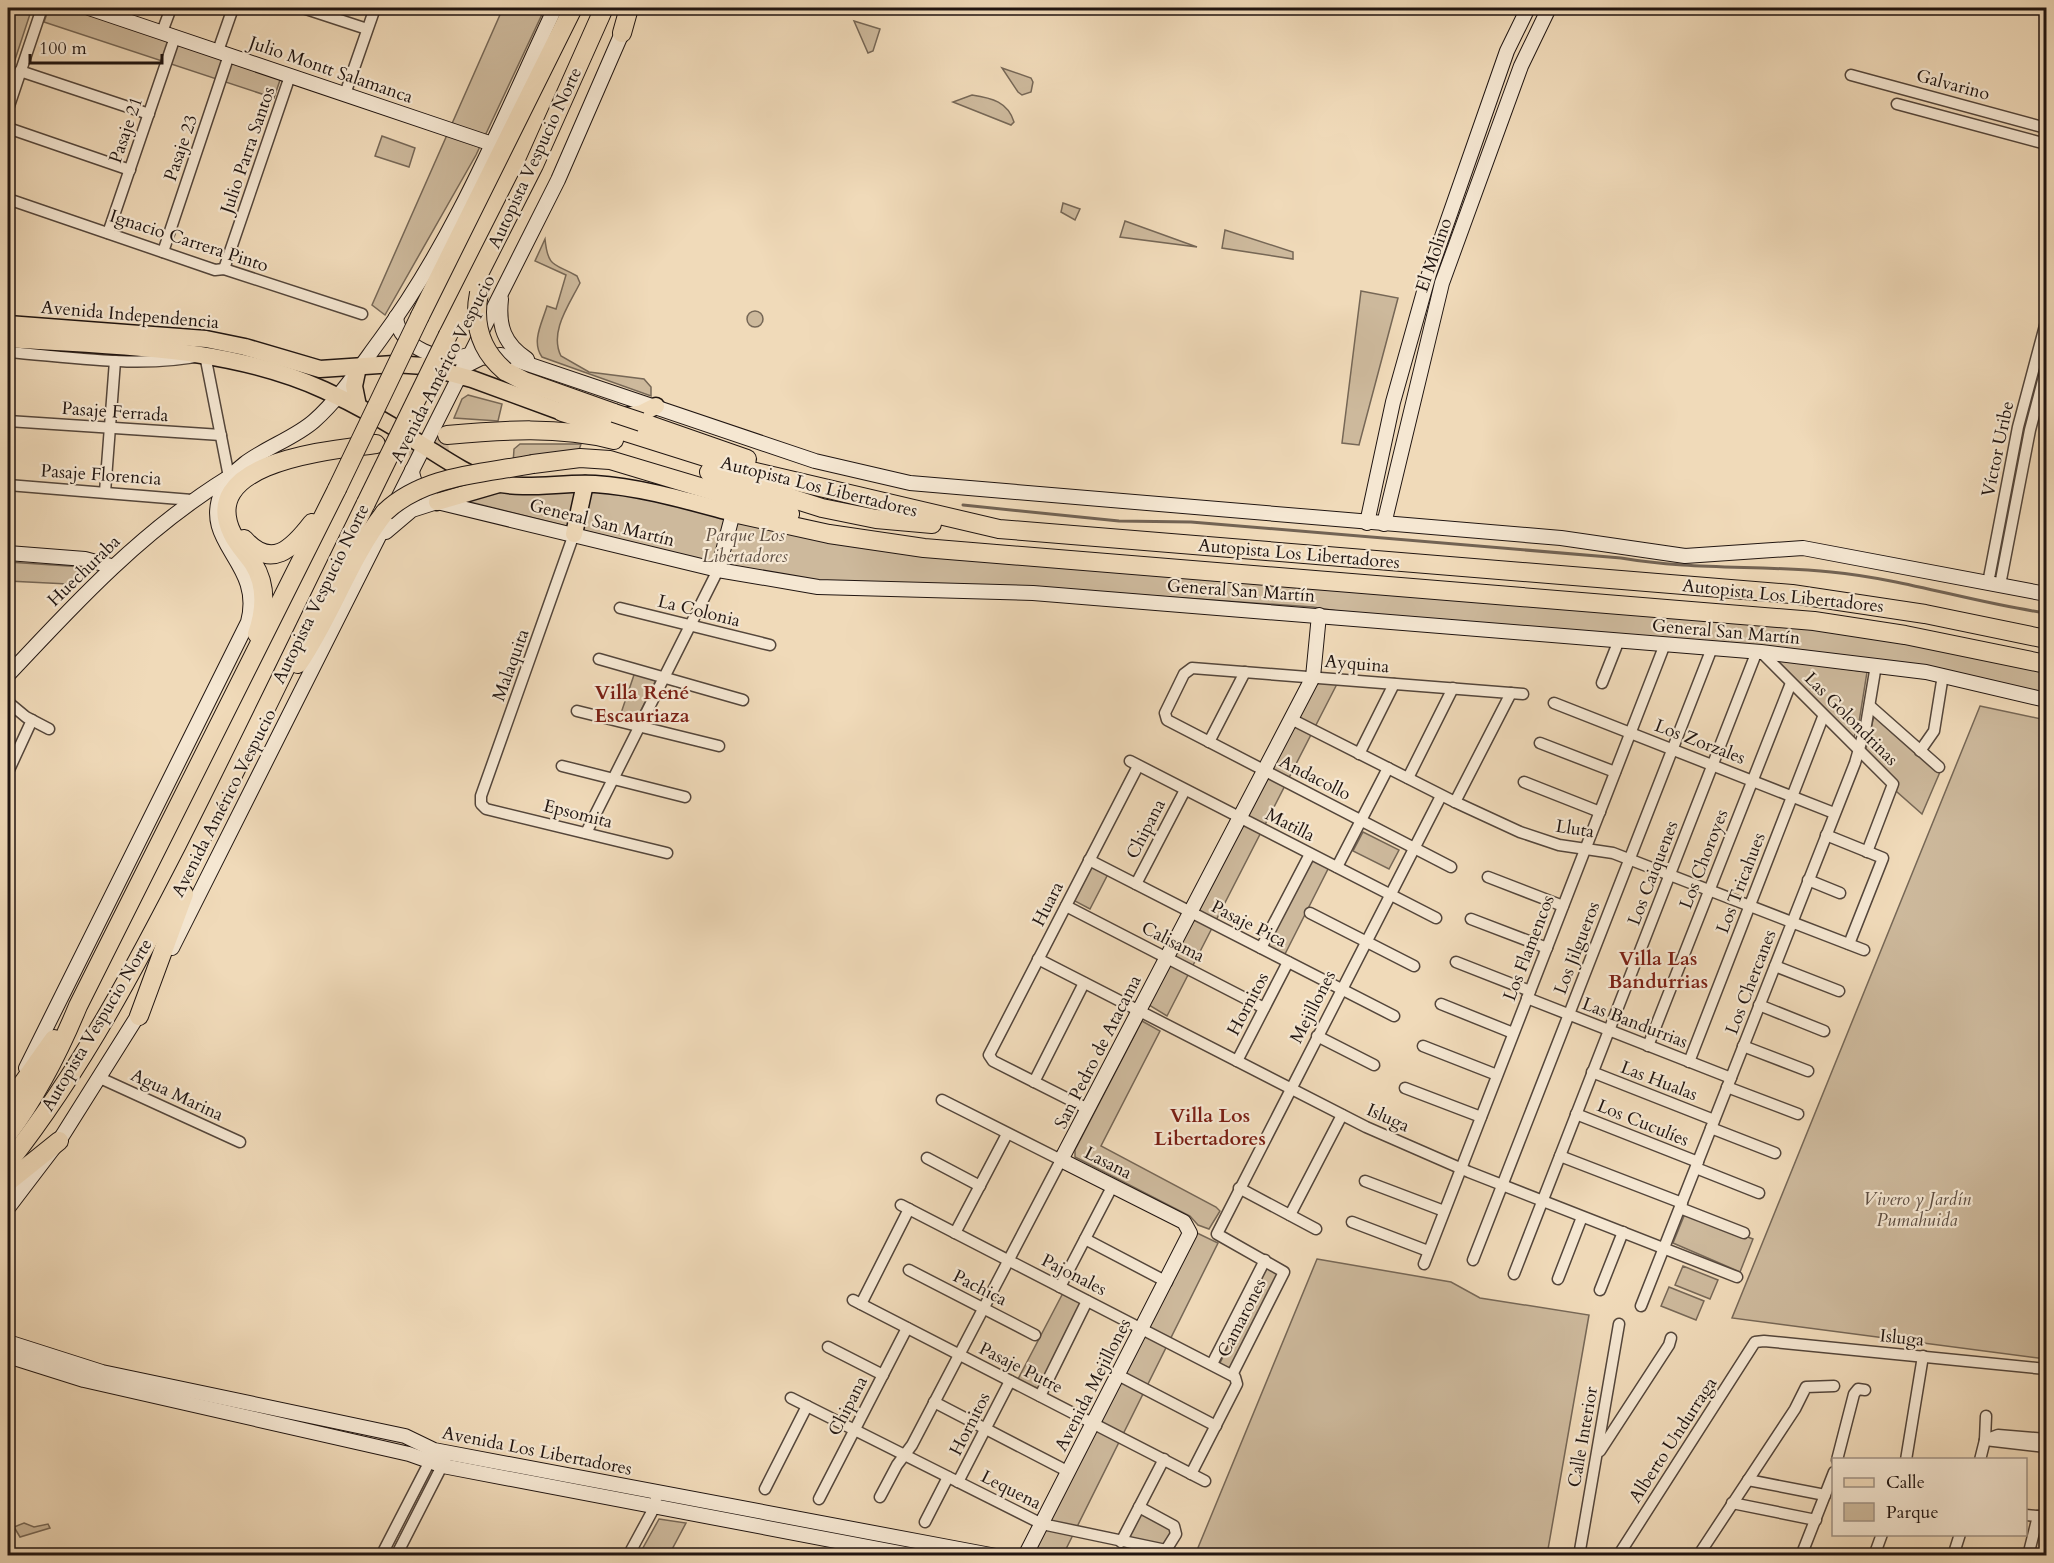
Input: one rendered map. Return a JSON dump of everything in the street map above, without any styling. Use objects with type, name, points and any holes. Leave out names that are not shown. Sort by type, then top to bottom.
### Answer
[{"type":"highway","name":"Autopista Vespucio Norte","points":[[8,1134],[51,1066],[78,1006],[336,491],[573,8]]},
{"type":"highway","name":"Autopista Vespucio Norte","points":[[8,1163],[49,1108],[96,1035],[212,818],[448,335],[534,165],[604,8]]},
{"type":"highway","points":[[622,33],[630,8]]},
{"type":"highway","points":[[490,255],[479,293],[477,311],[481,339],[488,354],[505,371],[532,384],[864,498]]},
{"type":"highway","name":"Autopista Los Libertadores","points":[[562,412],[722,464],[999,529],[1792,594],[1925,614],[2046,639]]},
{"type":"highway","points":[[842,527],[587,442],[533,437],[448,439],[522,429],[588,434],[632,445],[784,497],[837,512],[876,519],[999,529]]},
{"type":"highway","points":[[246,672],[261,621],[263,591],[255,566],[230,530],[228,509],[232,495],[248,478],[277,461],[376,447],[298,463],[263,477],[242,497],[236,514],[237,527],[244,539],[256,550],[268,555],[279,553],[296,543],[336,491]]},
{"type":"highway","points":[[261,717],[320,630],[369,534],[385,512],[407,495],[425,486],[534,464],[589,457],[621,462],[774,510],[934,548]]},
{"type":"highway","points":[[733,513],[829,534],[934,548]]},
{"type":"highway","name":"Autopista Los Libertadores","points":[[934,548],[1786,618],[1895,633],[2046,664]]},
{"type":"highway","points":[[139,1016],[212,818]]},
{"type":"highway","points":[[8,1104],[78,1006]]},
{"type":"highway","points":[[8,1182],[59,1141]]},
{"type":"main road","name":"Avenida Independencia","points":[[8,324],[193,338],[245,347],[312,368],[327,370],[404,364],[463,366],[562,412],[622,417],[642,413],[656,406]]},
{"type":"main road","name":"Avenida Independencia","points":[[8,339],[204,355],[267,368],[336,395],[462,469],[499,484],[528,486],[585,484],[628,489],[733,513]]},
{"type":"main road","points":[[358,367],[354,386],[358,406]]},
{"type":"main road","points":[[437,502],[499,484]]},
{"type":"main road","points":[[574,534],[585,484]]},
{"type":"street","points":[[8,109],[42,8]]},
{"type":"street","name":"Julio Montt Salamanca","points":[[89,8],[107,10],[169,34],[492,144]]},
{"type":"street","name":"Pasaje 21","points":[[108,233],[149,114],[169,34],[171,8]]},
{"type":"street","name":"Pasaje 23","points":[[163,252],[224,53],[233,8]]},
{"type":"street","points":[[303,8],[368,29]]},
{"type":"street","points":[[345,94],[375,8]]},
{"type":"street","points":[[217,515],[220,496],[230,477],[312,424],[396,317],[430,266],[492,144],[555,8]]},
{"type":"street","name":"El Molino","points":[[1367,523],[1384,441],[1429,274],[1520,23],[1528,8]]},
{"type":"street","name":"El Molino","points":[[1384,524],[1442,283],[1534,35],[1549,8]]},
{"type":"street","points":[[1520,23],[1526,34],[1534,35]]},
{"type":"street","name":"Avenida Américo Vespucio","points":[[8,1208],[59,1141],[139,1016],[379,538],[423,445],[502,293],[577,139],[622,33]]},
{"type":"street","points":[[20,71],[149,114]]},
{"type":"street","name":"Galvarino","points":[[1851,75],[2046,128]]},
{"type":"street","name":"Julio Parra Santos","points":[[224,269],[290,76]]},
{"type":"street","points":[[1941,116],[1946,100]]},
{"type":"street","name":"Galvarino","points":[[1897,104],[2046,144]]},
{"type":"street","points":[[8,128],[130,170]]},
{"type":"street","name":"Ignacio Carrera Pinto","points":[[8,199],[215,270],[224,269],[362,314]]},
{"type":"street","points":[[502,293],[500,320],[503,334],[514,349],[537,365]]},
{"type":"street","points":[[396,317],[403,336],[419,347],[451,358],[463,366],[481,358],[501,355],[537,365],[815,461],[910,483],[1561,538],[1685,556],[1791,548],[1817,549],[2046,594]]},
{"type":"street","name":"Víctor Uribe","points":[[1994,584],[2029,382],[2046,322]]},
{"type":"street","name":"Avenida Independencia","points":[[8,352],[115,361],[172,360],[204,355]]},
{"type":"street","points":[[204,355],[230,477]]},
{"type":"street","points":[[105,492],[112,429],[115,361]]},
{"type":"street","name":"Víctor Uribe","points":[[1994,584],[2046,369]]},
{"type":"street","points":[[2029,382],[2042,386]]},
{"type":"street","name":"Pasaje Ferrada","points":[[8,421],[221,435]]},
{"type":"street","points":[[1384,441],[1391,450],[1400,451]]},
{"type":"street","name":"General San Martín","points":[[412,470],[414,482],[419,489],[437,502],[718,570],[818,587],[1033,593],[1759,652],[1942,675],[2046,700]]},
{"type":"street","name":"Huechuraba","points":[[8,675],[111,566],[192,500],[230,477]]},
{"type":"street","name":"Pasaje Florencia","points":[[8,485],[192,500]]},
{"type":"street","points":[[8,1104],[248,622],[251,602],[244,572],[224,541],[217,515],[211,507],[192,500]]},
{"type":"street","points":[[379,538],[404,515],[437,502]]},
{"type":"street","points":[[586,833],[718,570],[733,513]]},
{"type":"street","name":"Malaquita","points":[[483,806],[482,796],[574,534]]},
{"type":"street","points":[[8,553],[85,559],[111,566]]},
{"type":"street","name":"La Colonia","points":[[620,608],[770,645]]},
{"type":"street","name":"San Pedro de Atacama","points":[[880,1497],[934,1402],[1313,677],[1319,615]]},
{"type":"street","points":[[1602,683],[1619,640]]},
{"type":"street","name":"Los Flamencos","points":[[1424,1264],[1665,644]]},
{"type":"street","name":"Los Jilgueros","points":[[1473,1260],[1712,648]]},
{"type":"street","name":"Las Golondrinas","points":[[1759,652],[1893,784],[1867,852]]},
{"type":"street","name":"Los Caiquenes","points":[[1514,1274],[1712,765],[1759,652]]},
{"type":"street","points":[[599,659],[743,700]]},
{"type":"street","name":"Los Chercanes","points":[[1641,1306],[1858,752],[1870,706],[1876,665]]},
{"type":"street","name":"Ayquina","points":[[1164,717],[1184,674],[1189,669],[1523,694]]},
{"type":"street","points":[[1209,742],[1245,672]]},
{"type":"street","points":[[1920,751],[1934,731],[1942,675]]},
{"type":"street","name":"Los Choroyes","points":[[1648,1046],[1791,683]]},
{"type":"street","points":[[1359,753],[1394,684]]},
{"type":"street","points":[[1407,778],[1453,688]]},
{"type":"street","points":[[1455,802],[1510,693]]},
{"type":"street","points":[[8,702],[32,720],[49,729]]},
{"type":"street","name":"Los Zorzales","points":[[1554,703],[1834,813]]},
{"type":"street","points":[[1870,706],[1939,767]]},
{"type":"street","points":[[577,711],[718,746]]},
{"type":"street","name":"Andacollo","points":[[1164,717],[1451,867]]},
{"type":"street","name":"Los Tricahues","points":[[1689,1062],[1823,717]]},
{"type":"street","name":"Lluta","points":[[1291,719],[1441,796],[1548,842],[1586,848],[1630,859],[1864,950]]},
{"type":"street","points":[[8,772],[32,720]]},
{"type":"street","points":[[1540,743],[1615,772]]},
{"type":"street","name":"Matilla","points":[[1134,764],[1436,918]]},
{"type":"street","name":"Huara","points":[[1034,1082],[989,1057],[1089,860],[1134,764]]},
{"type":"street","points":[[562,766],[685,796]]},
{"type":"street","points":[[1337,867],[1388,768]]},
{"type":"street","points":[[1524,782],[1600,812]]},
{"type":"street","name":"Chipana","points":[[1136,884],[1185,790]]},
{"type":"street","name":"Mejillones","points":[[1264,1260],[1217,1234],[1441,796]]},
{"type":"street","name":"Epsomita","points":[[483,806],[667,853]]},
{"type":"street","points":[[1826,836],[1883,858],[1849,944]]},
{"type":"street","name":"Hornitos","points":[[1261,948],[1310,854]]},
{"type":"street","name":"Pasaje Pica","points":[[1089,860],[1394,1016]]},
{"type":"street","points":[[1488,877],[1563,906]]},
{"type":"street","points":[[1808,880],[1840,893]]},
{"type":"street","name":"Calisama","points":[[1066,906],[1264,1008]]},
{"type":"street","points":[[1310,913],[1414,966]]},
{"type":"street","points":[[1471,919],[1547,948]]},
{"type":"street","name":"Isluga","points":[[1038,959],[1342,1115],[1502,1185],[1737,1277]]},
{"type":"street","name":"Hornitos","points":[[1237,1061],[1288,962]]},
{"type":"street","name":"Las Bandurrias","points":[[1456,962],[1569,1015],[1689,1062],[1798,1114]]},
{"type":"street","points":[[1775,966],[1839,991]]},
{"type":"street","points":[[1084,982],[1034,1082],[1088,1109]]},
{"type":"street","points":[[1440,1004],[1513,1033]]},
{"type":"street","points":[[1759,1005],[1824,1031]]},
{"type":"street","points":[[1317,1036],[1374,1065]]},
{"type":"street","points":[[1423,1046],[1497,1075]]},
{"type":"street","points":[[1743,1046],[1808,1071]]},
{"type":"street","name":"Las Hualas","points":[[1592,1072],[1775,1153]]},
{"type":"street","name":"Agua Marina","points":[[100,1078],[240,1142]]},
{"type":"street","points":[[1405,1088],[1481,1117]]},
{"type":"street","name":"Lasana","points":[[942,1100],[1184,1222],[1189,1229]]},
{"type":"street","name":"Los Cuculíes","points":[[1576,1114],[1759,1193]]},
{"type":"street","points":[[1290,1215],[1342,1115]]},
{"type":"street","points":[[955,1233],[1007,1134]]},
{"type":"street","points":[[1560,1156],[1744,1233]]},
{"type":"street","points":[[927,1158],[980,1186]]},
{"type":"street","points":[[1365,1181],[1444,1211]]},
{"type":"street","points":[[1060,1287],[1113,1185]]},
{"type":"street","points":[[1239,1188],[1317,1229]]},
{"type":"street","name":"Pajonales","points":[[857,1302],[905,1207],[1232,1375]]},
{"type":"street","points":[[1558,1279],[1582,1216]]},
{"type":"street","points":[[1352,1222],[1428,1251]]},
{"type":"street","name":"Avenida Mejillones","points":[[1025,1556],[1167,1282],[1188,1239],[1189,1229]]},
{"type":"street","points":[[1600,1290],[1623,1232]]},
{"type":"street","points":[[1085,1239],[1167,1282]]},
{"type":"street","name":"Camarones","points":[[1191,1474],[1237,1384],[1236,1378],[1232,1375],[1284,1272],[1264,1260],[1212,1364]]},
{"type":"street","name":"Pachica","points":[[909,1270],[1035,1335]]},
{"type":"street","points":[[1040,1396],[1087,1301]]},
{"type":"street","name":"Pasaje Putre","points":[[857,1302],[1205,1481]]},
{"type":"street","name":"Calle Interior","points":[[1579,1556],[1619,1324]]},
{"type":"street","name":"Chipana","points":[[819,1499],[907,1328]]},
{"type":"street","points":[[1597,1456],[1669,1345],[1671,1338]]},
{"type":"street","name":"Isluga","points":[[1755,1342],[1764,1341],[2046,1369]]},
{"type":"street","name":"Avenida Los Libertadores","points":[[8,1342],[102,1372],[405,1436],[439,1458],[654,1508],[915,1556]]},
{"type":"street","name":"Alberto Undurraga","points":[[1618,1556],[1755,1342]]},
{"type":"street","points":[[828,1347],[883,1375]]},
{"type":"street","name":"Avenida Los Libertadores","points":[[8,1356],[84,1380],[410,1454],[657,1494],[996,1556]]},
{"type":"street","points":[[1906,1458],[1923,1356]]},
{"type":"street","points":[[1118,1375],[1215,1426]]},
{"type":"street","name":"Hornitos","points":[[925,1522],[986,1429],[1010,1381]]},
{"type":"street","points":[[1698,1556],[1798,1404],[1806,1387],[1833,1386]]},
{"type":"street","points":[[1838,1458],[1854,1394],[1858,1389],[1865,1390]]},
{"type":"street","name":"Lequena","points":[[791,1398],[1042,1524],[1161,1551],[1170,1546],[1176,1534],[1174,1526],[1139,1507]]},
{"type":"street","points":[[934,1402],[1069,1472]]},
{"type":"street","points":[[765,1488],[807,1406]]},
{"type":"street","points":[[1980,1458],[1985,1440],[1986,1416]]},
{"type":"street","points":[[1985,1440],[1998,1435],[2046,1439]]},
{"type":"street","points":[[1985,1440],[2046,1447]]},
{"type":"street","points":[[381,1556],[439,1458]]},
{"type":"street","points":[[396,1556],[439,1458]]},
{"type":"street","points":[[1121,1542],[1164,1459]]},
{"type":"street","points":[[1801,1556],[1832,1475]]},
{"type":"street","points":[[1748,1479],[1826,1495]]},
{"type":"street","points":[[628,1556],[654,1508],[657,1494]]},
{"type":"street","points":[[1732,1503],[1816,1520]]},
{"type":"street","points":[[1821,1507],[1832,1509]]},
{"type":"street","points":[[2027,1515],[2042,1517],[2028,1556]]},
{"type":"street","points":[[1874,1556],[1881,1536]]},
{"type":"street","points":[[1953,1556],[1959,1536]]},
{"type":"green space","points":[[10,8],[32,8],[8,81],[8,16]]},
{"type":"green space","points":[[49,8],[72,8],[281,77],[274,98],[44,22]]},
{"type":"green space","points":[[503,8],[545,8],[476,155],[385,315],[372,305]]},
{"type":"green space","points":[[854,21],[880,29],[873,51],[868,53]]},
{"type":"green space","points":[[1002,68],[1031,78],[1033,82],[1031,92],[1022,95],[1018,92]]},
{"type":"green space","points":[[972,95],[1003,105],[1014,122],[1011,125],[953,102]]},
{"type":"green space","points":[[382,136],[415,148],[409,167],[375,156]]},
{"type":"green space","points":[[1063,203],[1080,209],[1075,220],[1061,212]]},
{"type":"green space","points":[[1125,221],[1197,247],[1120,237]]},
{"type":"green space","points":[[1225,230],[1293,252],[1293,259],[1222,248]]},
{"type":"green space","points":[[545,239],[548,256],[554,264],[577,276],[580,283],[559,328],[557,338],[561,356],[589,372],[644,379],[651,387],[651,396],[542,357],[537,345],[540,326],[547,306],[556,309],[566,275],[535,261]]},
{"type":"green space","points":[[1361,291],[1398,298],[1359,445],[1342,443]]},
{"type":"green space","points":[[755,311],[763,319],[755,327],[747,319]]},
{"type":"green space","points":[[468,395],[502,404],[498,421],[454,418],[462,399]]},
{"type":"green space","points":[[520,444],[581,444],[579,450],[513,464],[514,449]]},
{"type":"green space","name":"Parque Los Libertadores","points":[[500,489],[606,491],[911,554],[1878,635],[2046,670],[2046,696],[1643,636],[1349,613],[1313,607],[1041,588],[820,581],[738,569],[462,500]]},
{"type":"green space","points":[[8,562],[83,567],[68,584],[8,581]]},
{"type":"green space","points":[[1773,659],[1867,672],[1859,722],[1852,743]]},
{"type":"green space","points":[[635,672],[657,678],[634,724],[619,719]]},
{"type":"green space","points":[[1318,681],[1338,682],[1167,1016],[1149,1005]]},
{"type":"green space","name":"Vivero y Jardín Pumahuida","points":[[1980,706],[2046,720],[2046,1359],[1732,1318]]},
{"type":"green space","points":[[1874,716],[1940,772],[1922,814],[1896,791],[1894,780],[1865,752]]},
{"type":"green space","points":[[1363,832],[1399,850],[1389,869],[1353,851]]},
{"type":"green space","points":[[1309,857],[1329,867],[1284,956],[1264,946]]},
{"type":"green space","points":[[1091,865],[1108,874],[1090,909],[1073,900]]},
{"type":"green space","points":[[1142,1021],[1160,1031],[1101,1146],[1216,1207],[1220,1211],[1209,1229],[1198,1225],[1190,1216],[1075,1157],[1075,1150]]},
{"type":"green space","points":[[1690,1215],[1753,1239],[1740,1272],[1673,1243],[1684,1216]]},
{"type":"green space","points":[[1195,1232],[1218,1243],[1063,1555],[1033,1552]]},
{"type":"green space","points":[[1317,1259],[1451,1282],[1480,1298],[1589,1315],[1547,1555],[1195,1555]]},
{"type":"green space","points":[[1267,1266],[1278,1273],[1231,1370],[1219,1365]]},
{"type":"green space","points":[[1683,1266],[1718,1280],[1710,1299],[1675,1285]]},
{"type":"green space","points":[[1669,1287],[1704,1301],[1696,1320],[1661,1306]]},
{"type":"green space","points":[[1063,1293],[1081,1302],[1040,1389],[1017,1381]]},
{"type":"green space","points":[[1140,1514],[1173,1529],[1165,1546],[1129,1538]]},
{"type":"green space","points":[[659,1519],[686,1523],[669,1555],[639,1555]]},
{"type":"green space","points":[[24,1523],[34,1527],[48,1524],[50,1528],[20,1537],[14,1527]]},
{"type":"waterway","points":[[963,505],[1119,521],[1191,522],[1647,562],[1831,572],[1885,580],[2046,613]]},
{"type":"tunnel","points":[[381,450],[448,442]]},
{"type":"district","name":"Villa René Escauriaza","points":[[642,704]]},
{"type":"district","name":"Villa Las Bandurrias","points":[[1658,970]]},
{"type":"district","name":"Villa Los Libertadores","points":[[1210,1126]]}]
